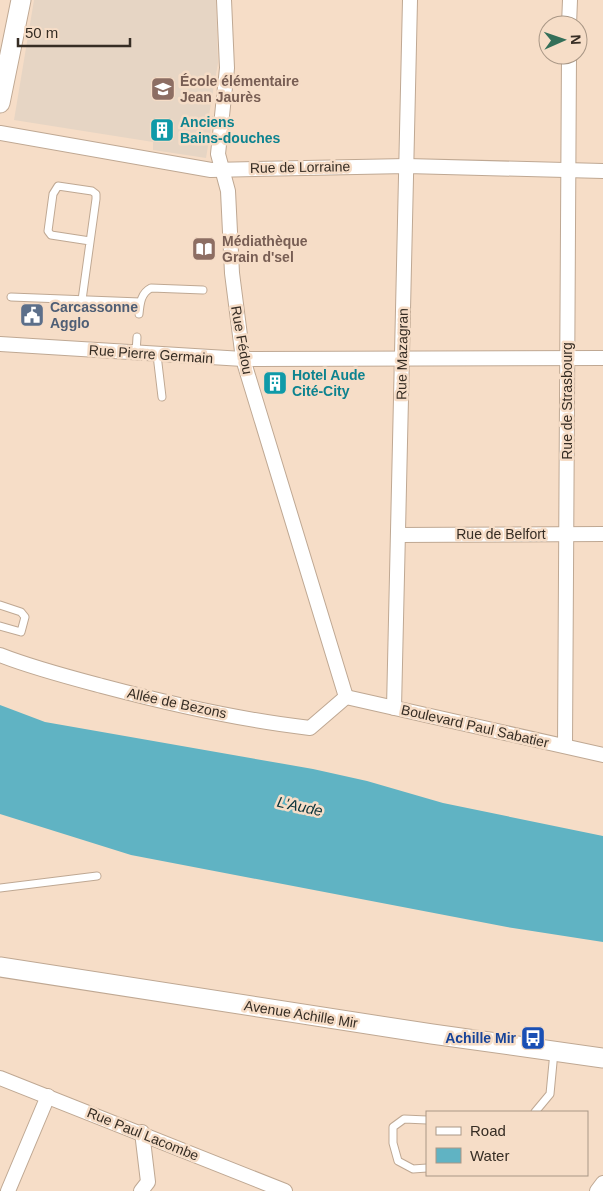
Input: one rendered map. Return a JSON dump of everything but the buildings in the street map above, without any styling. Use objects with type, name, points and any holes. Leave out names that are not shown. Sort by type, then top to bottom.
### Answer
[{"type":"street","points":[[0,103],[20,0]]},
{"type":"street","name":"Rue Fédou","points":[[224,0],[227,68],[218,154],[228,191],[232,273],[243,359],[346,697]]},
{"type":"street","name":"Rue Mazagran","points":[[394,708],[410,0]]},
{"type":"street","points":[[570,0],[570,15]]},
{"type":"street","name":"Rue de Strasbourg","points":[[565,746],[569,65]]},
{"type":"street","name":"Rue de Lorraine","points":[[0,133],[211,170],[222,168],[407,166],[603,171]]},
{"type":"street","name":"Rue Pierre Germain","points":[[0,344],[136,354],[243,359],[603,358]]},
{"type":"street","name":"Rue de Belfort","points":[[398,535],[603,534]]},
{"type":"street","name":"Allée de Bezons","points":[[0,655],[132,694],[276,724],[310,728],[346,697]]},
{"type":"street","name":"Boulevard Paul Sabatier","points":[[346,697],[603,755]]},
{"type":"street","name":"Avenue Achille Mir","points":[[0,967],[603,1058]]},
{"type":"street","name":"Rue Paul Lacombe","points":[[0,1078],[142,1132],[285,1191]]},
{"type":"street","points":[[8,1191],[48,1096]]},
{"type":"street","points":[[141,1191],[148,1182],[142,1132]]},
{"type":"street","points":[[597,1191],[603,1183]]},
{"type":"lane","points":[[82,300],[90,241],[96,194],[92,191],[58,186],[53,194],[48,230],[51,235],[90,241]]},
{"type":"lane","points":[[139,314],[140,302],[145,291],[151,288],[203,290]]},
{"type":"lane","points":[[11,297],[140,302]]},
{"type":"lane","points":[[136,354],[138,337]]},
{"type":"lane","points":[[157,355],[162,397]]},
{"type":"lane","points":[[0,605],[21,612],[25,617],[21,632],[0,626]]},
{"type":"lane","points":[[0,888],[97,876]]},
{"type":"lane","points":[[536,1111],[550,1094],[554,1051]]},
{"type":"lane","points":[[426,1120],[404,1119],[393,1127],[393,1143],[398,1161],[413,1169],[426,1168]]},
{"type":"shaded area","points":[[34,0],[216,0],[218,63],[209,115],[213,116],[206,158],[153,150],[153,142],[14,120]]},
{"type":"water","name":"L'Aude","points":[[0,705],[45,722],[313,769],[367,781],[443,803],[603,836],[603,942],[507,927],[131,855],[0,814]]},
{"type":"place","name":"École élémentaire Jean Jaurès","points":[[163,89]]},
{"type":"place","name":"Anciens Bains-douches","points":[[162,130]]},
{"type":"place","name":"Médiathèque Grain d'sel","points":[[204,249]]},
{"type":"place","name":"Carcassonne Agglo","points":[[32,315]]},
{"type":"place","name":"Hotel Aude Cité-City","points":[[275,383]]},
{"type":"place","name":"Achille Mir","points":[[533,1038]]}]
